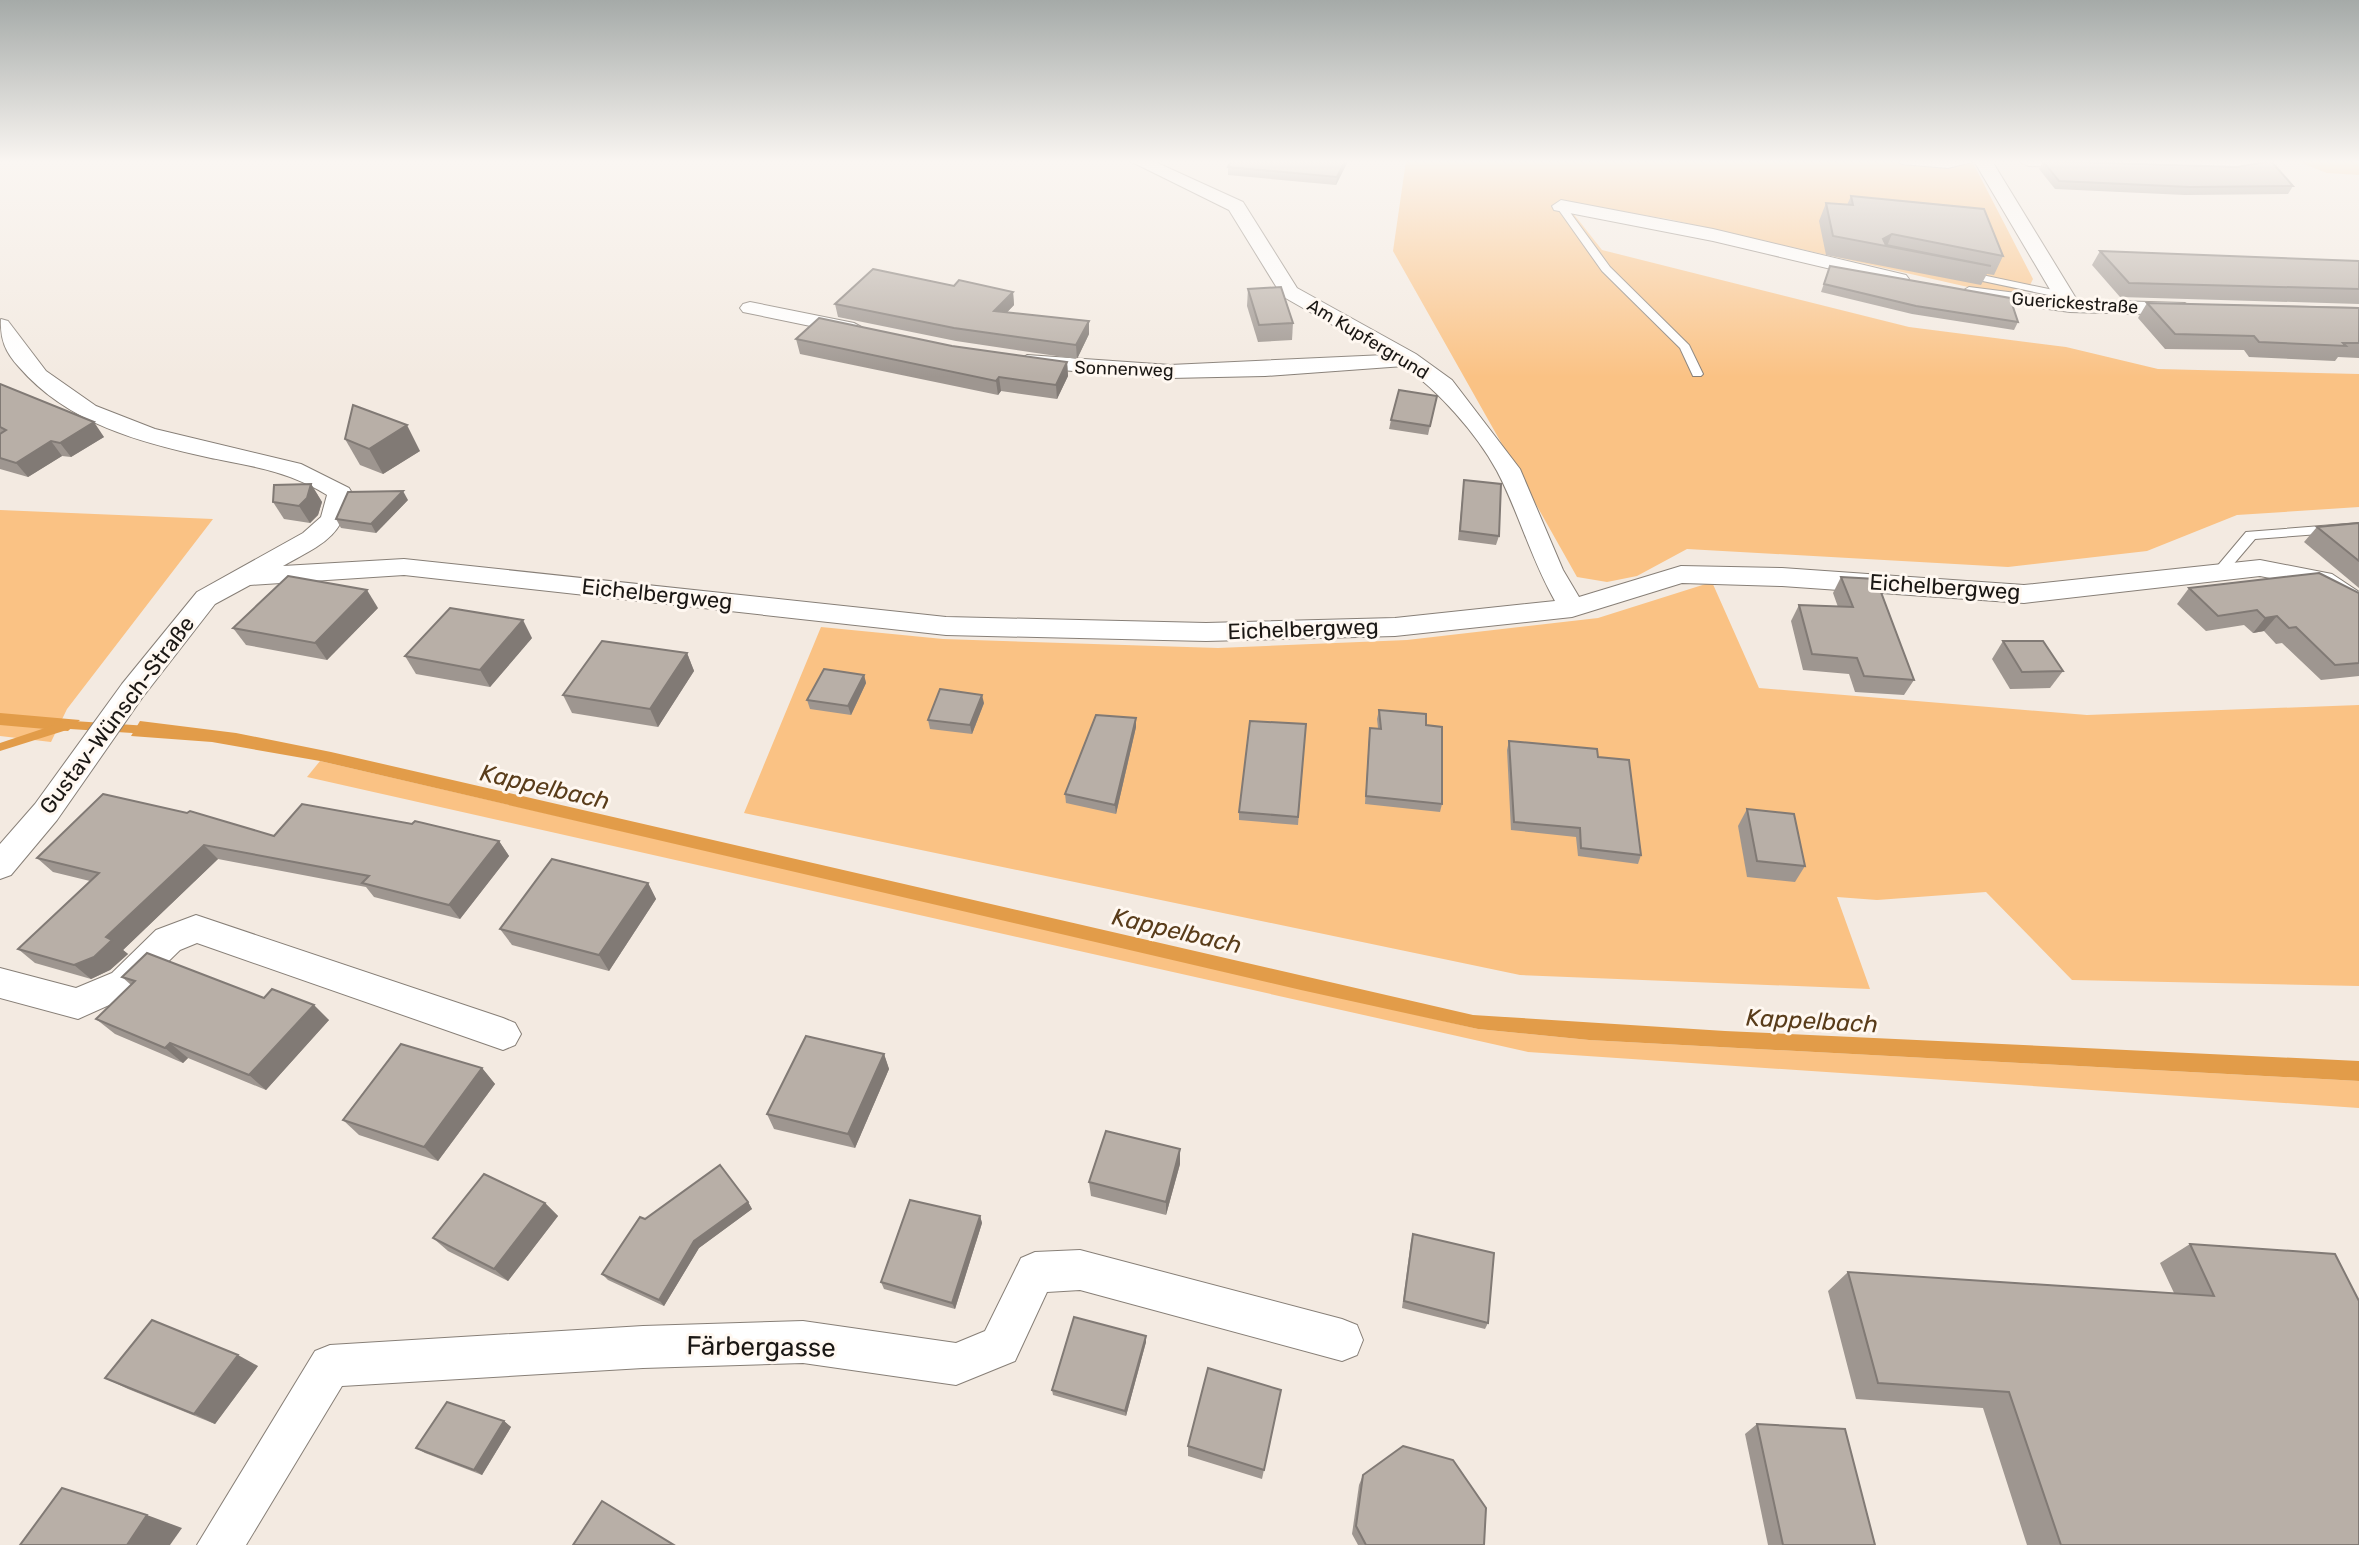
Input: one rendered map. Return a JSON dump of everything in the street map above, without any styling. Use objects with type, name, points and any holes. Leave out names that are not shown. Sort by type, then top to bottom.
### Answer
[{"type":"street","name":"Am Kupfergrund","points":[[1253,233],[1289,292],[1408,359],[1444,385],[1508,469],[1550,570],[1572,608]]},
{"type":"street","points":[[1703,233],[1916,282]]},
{"type":"street","points":[[2026,233],[2066,300]]},
{"type":"street","name":"Guerickestraße","points":[[1951,281],[2066,300],[2205,310]]},
{"type":"street","points":[[750,308],[869,332]]},
{"type":"street","name":"Gustav-Wünsch-Straße","points":[[0,866],[83,763],[132,691],[206,598],[312,539],[333,520],[340,493],[315,475],[284,464],[206,450],[113,424],[47,387],[15,355],[1,325]]},
{"type":"street","name":"Sonnenweg","points":[[1006,360],[1082,369],[1180,371],[1302,369],[1408,359]]},
{"type":"street","name":"Eichelbergweg","points":[[240,577],[404,567],[946,626],[1206,632],[1395,627],[1572,608],[1681,574],[1782,577],[2024,594],[2260,568],[2323,580],[2357,602]]},
{"type":"street","points":[[0,983],[78,1004],[124,983],[168,940],[196,929],[503,1034]]},
{"type":"street","name":"Färbergasse","points":[[220,1545],[330,1366],[643,1347],[803,1342],[956,1364],[1000,1346],[1035,1272],[1080,1270],[1342,1340]]},
{"type":"lane","points":[[1580,233],[1606,269],[1685,347],[1697,374]]},
{"type":"lane","points":[[2221,570],[2251,535],[2359,527]]},
{"type":"shaded area","points":[[1396,233],[1589,233],[1602,250],[1909,327],[2066,347],[2158,369],[2359,374],[2359,507],[2237,515],[2147,551],[2008,567],[1687,549],[1637,576],[1607,582],[1577,577],[1393,251]]},
{"type":"shaded area","points":[[1730,233],[2009,233],[2033,279],[2027,291],[1990,292]]},
{"type":"shaded area","points":[[0,510],[213,519],[67,709],[51,742],[0,736]]},
{"type":"shaded area","points":[[1712,582],[1759,688],[2087,715],[2359,705],[2359,986],[2072,980],[1986,892],[1877,900],[1837,897],[1870,989],[1520,975],[744,813],[821,627],[943,639],[1218,648],[1407,640],[1598,618]]},
{"type":"shaded area","points":[[0,713],[80,720],[68,731],[0,725]]},
{"type":"shaded area","points":[[140,721],[236,733],[331,752],[1473,1015],[1725,1031],[2359,1061],[2359,1081],[1589,1040],[1478,1029],[320,761],[212,742],[131,736]]},
{"type":"shaded area","points":[[320,761],[1478,1029],[1589,1040],[2359,1081],[2359,1108],[1528,1052],[307,777]]},
{"type":"building","points":[[1832,233],[1994,233],[2003,256],[1892,234],[1883,239],[1886,245],[1991,266],[1833,236]]},
{"type":"building","points":[[2100,251],[2359,261],[2359,289],[2129,283]]},
{"type":"building","points":[[1830,266],[2010,298],[2018,322],[1916,306],[1824,284]]},
{"type":"building","points":[[873,269],[954,286],[959,280],[1013,292],[994,311],[1089,321],[1076,345],[954,328],[835,304]]},
{"type":"building","points":[[1281,287],[1293,323],[1259,325],[1248,289]]},
{"type":"building","points":[[2147,303],[2359,308],[2359,343],[2343,343],[2346,346],[2259,342],[2254,336],[2175,334]]},
{"type":"building","points":[[819,318],[952,346],[1067,362],[1056,385],[999,377],[996,381],[796,339]]},
{"type":"building","points":[[0,384],[94,422],[60,443],[51,441],[16,463],[0,458],[0,434],[6,430],[0,427]]},
{"type":"building","points":[[1399,390],[1437,396],[1430,426],[1391,420]]},
{"type":"building","points":[[353,405],[407,425],[369,449],[345,439]]},
{"type":"building","points":[[1464,480],[1501,484],[1499,536],[1460,531]]},
{"type":"building","points":[[311,484],[307,498],[299,506],[273,502],[274,485]]},
{"type":"building","points":[[403,491],[371,524],[336,519],[348,492]]},
{"type":"building","points":[[2359,523],[2359,561],[2317,527]]},
{"type":"building","points":[[2319,573],[2359,593],[2359,663],[2335,665],[2296,627],[2289,628],[2277,616],[2265,618],[2257,610],[2218,616],[2189,588]]},
{"type":"building","points":[[288,576],[367,590],[315,643],[233,628]]},
{"type":"building","points":[[1841,577],[1876,579],[1914,680],[1864,676],[1857,658],[1812,654],[1799,605],[1853,607]]},
{"type":"building","points":[[450,608],[523,620],[480,670],[405,656]]},
{"type":"building","points":[[602,641],[687,653],[650,709],[563,695]]},
{"type":"building","points":[[2003,641],[2043,641],[2063,671],[2022,672]]},
{"type":"building","points":[[824,669],[864,675],[848,706],[807,700]]},
{"type":"building","points":[[940,689],[982,695],[970,725],[928,720]]},
{"type":"building","points":[[1379,710],[1426,714],[1426,725],[1442,727],[1442,804],[1366,796],[1370,728],[1381,729]]},
{"type":"building","points":[[1096,715],[1136,718],[1115,805],[1065,794]]},
{"type":"building","points":[[1250,721],[1306,724],[1298,817],[1239,812]]},
{"type":"building","points":[[1509,741],[1597,749],[1598,757],[1629,760],[1641,855],[1581,848],[1580,828],[1514,822]]},
{"type":"building","points":[[103,794],[187,813],[190,811],[274,836],[302,804],[412,824],[415,821],[499,841],[449,905],[362,883],[369,876],[204,845],[106,937],[112,940],[94,957],[74,965],[18,949],[99,873],[37,858]]},
{"type":"building","points":[[1747,809],[1794,814],[1805,866],[1757,861]]},
{"type":"building","points":[[552,859],[648,883],[599,955],[500,929]]},
{"type":"building","points":[[147,953],[264,998],[272,989],[314,1005],[249,1075],[170,1043],[165,1048],[96,1019],[135,981],[122,977]]},
{"type":"building","points":[[806,1036],[884,1054],[848,1134],[767,1114]]},
{"type":"building","points":[[401,1044],[482,1068],[424,1147],[343,1120]]},
{"type":"building","points":[[1106,1131],[1180,1149],[1166,1202],[1089,1182]]},
{"type":"building","points":[[720,1165],[748,1202],[694,1241],[659,1300],[602,1274],[640,1217],[645,1219]]},
{"type":"building","points":[[484,1174],[545,1203],[494,1269],[433,1238]]},
{"type":"building","points":[[910,1200],[980,1216],[952,1303],[881,1282]]},
{"type":"building","points":[[1413,1234],[1494,1253],[1488,1323],[1404,1301]]},
{"type":"building","points":[[2190,1244],[2335,1254],[2359,1301],[2359,1545],[2061,1545],[2009,1392],[1878,1383],[1848,1272],[2214,1296]]},
{"type":"building","points":[[1074,1317],[1146,1336],[1125,1411],[1052,1390]]},
{"type":"building","points":[[152,1320],[238,1355],[194,1414],[105,1378]]},
{"type":"building","points":[[1208,1368],[1281,1390],[1264,1470],[1188,1446]]},
{"type":"building","points":[[447,1402],[504,1421],[474,1470],[416,1448]]},
{"type":"building","points":[[1757,1424],[1845,1429],[1875,1545],[1783,1545]]},
{"type":"building","points":[[1403,1446],[1453,1460],[1486,1508],[1484,1545],[1366,1545],[1356,1526],[1363,1475]]},
{"type":"building","points":[[62,1488],[147,1515],[127,1545],[20,1545]]},
{"type":"building","points":[[602,1501],[674,1545],[573,1545]]},
{"type":"waterway","name":"Kappelbach","points":[[59,724],[148,730]]},
{"type":"waterway","points":[[0,747],[69,725]]}]
